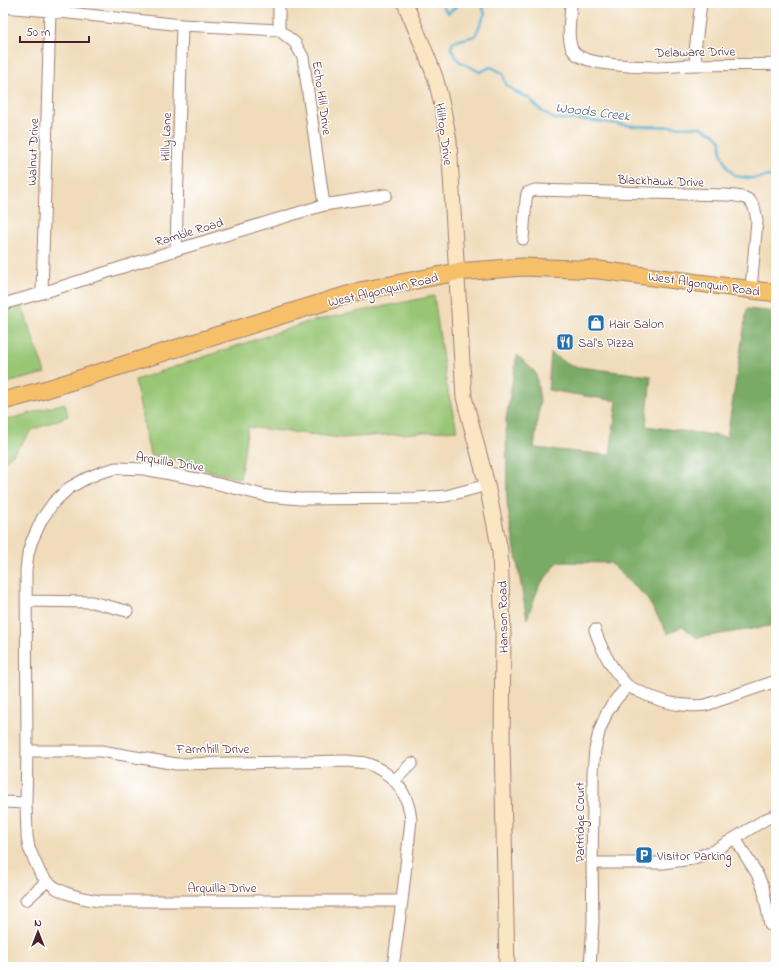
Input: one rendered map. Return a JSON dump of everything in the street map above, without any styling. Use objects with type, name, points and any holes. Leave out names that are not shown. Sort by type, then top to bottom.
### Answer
[{"type":"main road","name":"Hilltop Drive","points":[[405,3],[422,42],[435,78],[443,109],[449,141],[456,272]]},
{"type":"main road","name":"West Algonquin Road","points":[[3,401],[44,390],[360,291],[456,272],[523,267],[599,270],[776,293]]},
{"type":"main road","name":"Hanson Road","points":[[456,272],[464,397],[487,485],[500,551],[503,634],[502,743],[507,967]]},
{"type":"street","points":[[3,7],[182,25],[279,30],[278,3]]},
{"type":"street","name":"Delaware Drive","points":[[571,3],[570,44],[574,53],[581,58],[594,62],[654,67],[776,64]]},
{"type":"street","points":[[696,65],[695,50],[701,3]]},
{"type":"street","name":"Walnut Drive","points":[[42,293],[50,11]]},
{"type":"street","name":"Hilly Lane","points":[[176,250],[182,25]]},
{"type":"street","name":"Echo Hill Drive","points":[[279,30],[295,43],[303,57],[324,205]]},
{"type":"street","name":"Blackhawk Drive","points":[[523,239],[527,193],[534,190],[744,197],[752,202],[756,210],[757,221],[751,289]]},
{"type":"street","name":"Ramble Road","points":[[3,304],[324,205],[386,195]]},
{"type":"street","name":"Arquilla Drive","points":[[402,901],[99,901],[66,893],[47,881],[40,873],[29,848],[26,823],[26,570],[28,554],[31,543],[42,519],[54,502],[69,488],[85,479],[116,468],[144,469],[202,480],[267,496],[300,499],[417,498],[446,496],[487,485]]},
{"type":"street","points":[[26,601],[92,602],[127,611]]},
{"type":"street","points":[[594,630],[611,666],[628,686],[647,696],[666,702],[685,706],[706,705],[776,681]]},
{"type":"street","name":"Partridge Court","points":[[590,967],[593,922],[593,772],[595,750],[599,732],[607,712],[628,686]]},
{"type":"street","name":"Farmhill Drive","points":[[27,751],[101,751],[176,764],[356,762],[366,763],[385,773],[402,790],[410,812],[411,820],[393,967]]},
{"type":"street","points":[[394,781],[412,763]]},
{"type":"street","points":[[3,802],[26,803]]},
{"type":"street","points":[[592,863],[663,863],[692,859],[714,850],[766,819],[776,815]]},
{"type":"street","points":[[735,838],[756,872],[762,887],[770,925]]},
{"type":"street","points":[[26,900],[47,881]]},
{"type":"green space","points":[[434,296],[447,388],[457,430],[342,438],[248,427],[240,479],[150,455],[135,380],[308,322]]},
{"type":"green space","points":[[22,306],[45,373],[3,384],[3,310]]},
{"type":"green space","points":[[747,309],[776,312],[776,625],[697,638],[682,626],[668,634],[646,597],[610,563],[558,562],[539,586],[527,619],[507,504],[506,419],[517,355],[536,373],[540,401],[534,448],[610,455],[617,401],[548,390],[551,353],[571,366],[651,376],[646,426],[727,437]]},
{"type":"green space","points":[[65,403],[68,416],[32,430],[14,453],[3,463],[3,421]]},
{"type":"waterway","name":"Woods Creek","points":[[441,3],[448,13],[461,3]]},
{"type":"waterway","name":"Woods Creek","points":[[481,3],[485,14],[475,36],[453,42],[451,49],[459,61],[480,72],[491,67],[503,73],[506,85],[529,98],[539,109],[554,119],[586,120],[634,126],[700,127],[713,133],[721,140],[721,153],[727,167],[735,176],[758,178],[776,175]]},
{"type":"place","name":"Hair Salon","points":[[596,323]]},
{"type":"place","name":"Sal's Pizza","points":[[565,342]]},
{"type":"place","name":"Visitor Parking","points":[[644,855]]}]
